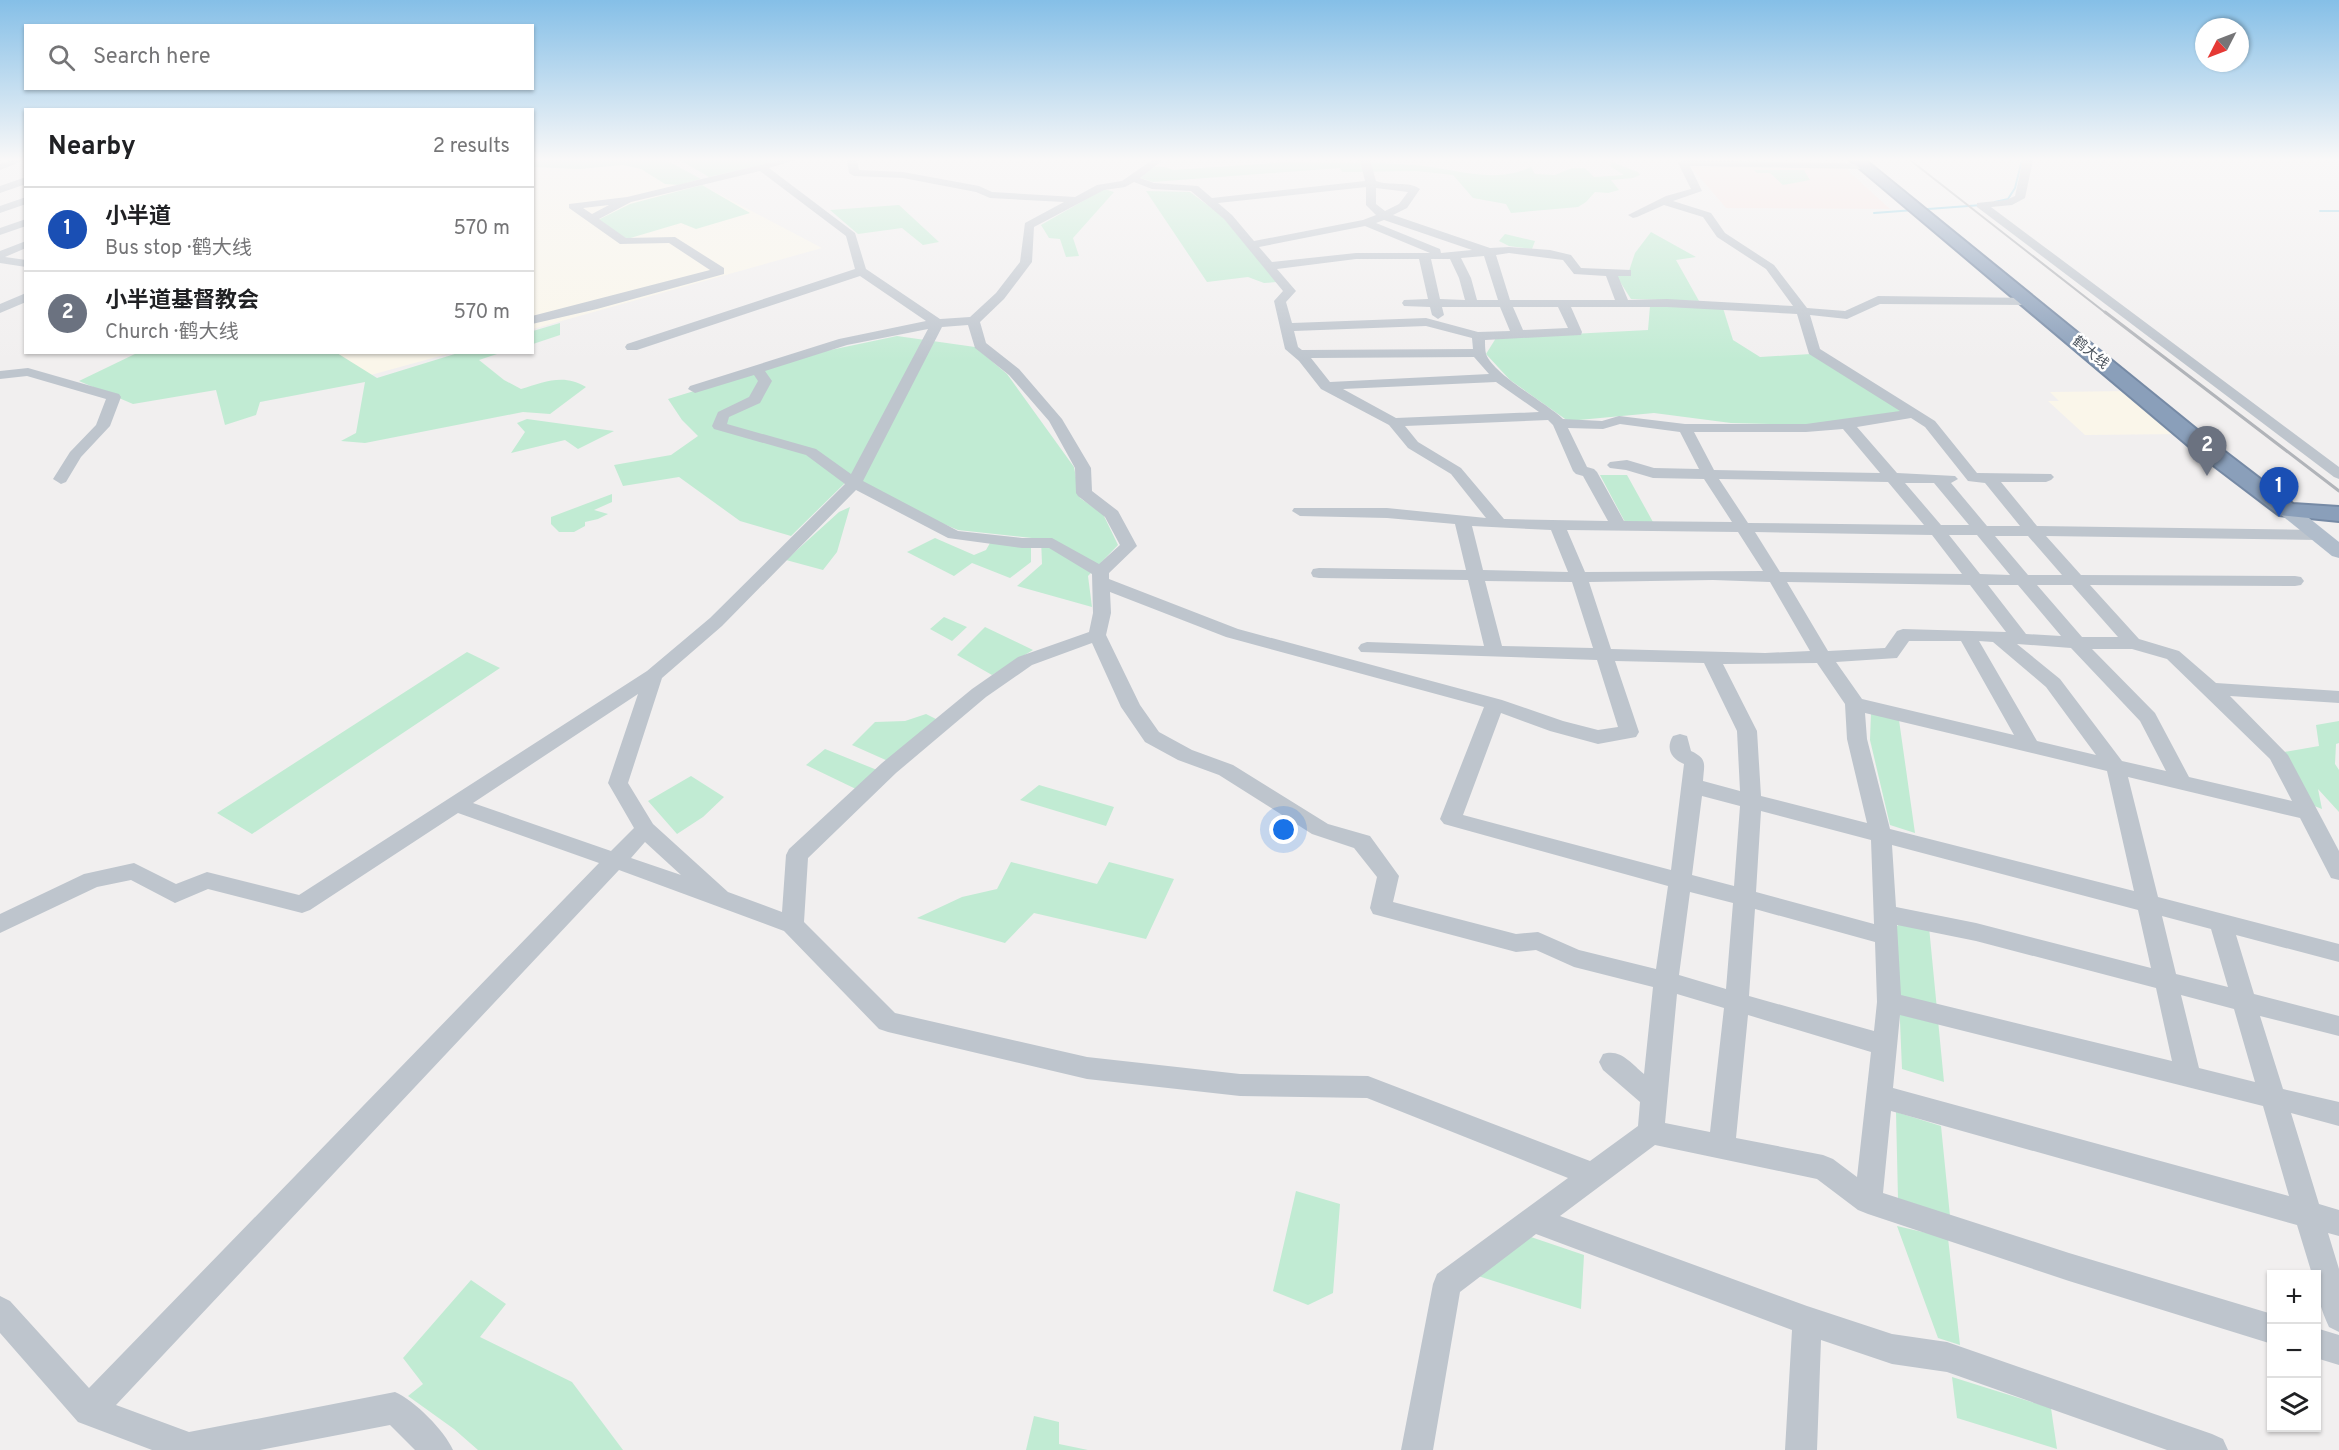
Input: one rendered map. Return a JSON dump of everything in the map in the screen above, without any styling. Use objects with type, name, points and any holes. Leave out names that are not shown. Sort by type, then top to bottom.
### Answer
[{"type":"highway","name":"鹤大线","points":[[1940,228],[2204,447],[2287,510]]},
{"type":"highway","points":[[2253,485],[2297,505],[2338,514]]},
{"type":"highway","points":[[2287,510],[2338,514]]},
{"type":"main road","points":[[2287,510],[2339,552]]},
{"type":"street","points":[[534,320],[594,306],[720,271],[671,239],[624,242],[603,228]]},
{"type":"street","points":[[841,228],[851,235],[861,271],[937,323]]},
{"type":"street","points":[[695,389],[844,342],[937,323],[973,321],[1000,296],[1026,261],[1029,228]]},
{"type":"street","points":[[1237,228],[1290,291],[1280,301],[1292,350],[1304,358],[1326,386],[1394,422],[1413,445],[1456,471],[1498,524]]},
{"type":"street","points":[[1251,245],[1342,228]]},
{"type":"street","points":[[1378,228],[1450,255],[1465,278],[1472,303]]},
{"type":"street","points":[[1418,228],[1489,252]]},
{"type":"street","points":[[1716,228],[1721,235],[1770,267],[1802,310],[1814,351],[1930,424],[2078,579],[2133,643]]},
{"type":"street","points":[[2011,228],[2339,474]]},
{"type":"street","points":[[0,255],[24,245]]},
{"type":"street","points":[[1269,266],[1356,256],[1450,255],[1509,250],[1550,253],[1567,257],[1578,271],[1627,273]]},
{"type":"street","points":[[1489,252],[1505,304],[1518,334]]},
{"type":"street","points":[[1424,256],[1441,326]]},
{"type":"street","points":[[0,260],[24,264]]},
{"type":"street","points":[[632,347],[840,280],[861,271]]},
{"type":"street","points":[[1610,272],[1623,304]]},
{"type":"street","points":[[0,309],[24,298]]},
{"type":"street","points":[[1408,303],[1667,303],[1802,310],[1848,315],[1878,300],[2030,301]]},
{"type":"street","points":[[1286,327],[1426,322],[1478,336],[1576,332],[1563,304]]},
{"type":"street","points":[[973,321],[980,345],[1014,372],[1055,419],[1083,468],[1084,493],[1112,514],[1129,546],[1100,577],[1102,613],[1097,634],[1131,707],[1152,737],[1185,755],[1226,771],[1320,829],[1362,842],[1388,876],[1381,908],[1516,942],[1538,942],[1574,958],[1885,1045]]},
{"type":"street","points":[[0,924],[92,880],[134,871],[175,894],[207,880],[302,904],[654,675],[716,622],[854,483],[937,323]]},
{"type":"street","points":[[1478,336],[1480,353],[1499,378],[1556,419],[1581,471],[1589,472],[1618,525]]},
{"type":"street","points":[[1299,354],[1480,353]]},
{"type":"street","points":[[756,369],[765,381],[755,400],[723,415],[719,426],[811,452],[854,483],[954,535],[1022,543],[1052,543],[1100,577],[1232,633],[1495,704],[1557,726],[1598,737],[1629,732],[1578,577],[1557,524]]},
{"type":"street","points":[[0,375],[28,372],[114,397],[103,426],[75,455],[61,479]]},
{"type":"street","points":[[1326,386],[1499,378]]},
{"type":"street","points":[[1394,422],[1556,419],[1603,425],[1619,420],[1685,428],[1806,428],[1915,413]]},
{"type":"street","points":[[1847,424],[1896,479],[2019,637]]},
{"type":"street","points":[[1685,428],[1708,473],[1776,578],[1822,656],[1856,704],[1857,739],[1881,835],[1889,1002],[1868,1201]]},
{"type":"street","points":[[1615,465],[1627,465],[1653,473],[1821,475],[1896,479],[2046,477]]},
{"type":"street","points":[[1939,479],[2078,643],[2148,718],[2182,782]]},
{"type":"street","points":[[1465,484],[1466,520],[1475,575],[1494,651]]},
{"type":"street","points":[[1300,511],[1387,513],[1498,524],[2318,535]]},
{"type":"street","points":[[1319,573],[1578,577],[1713,575],[1776,578],[2295,581]]},
{"type":"street","points":[[792,925],[797,855],[888,768],[979,693],[1025,661],[1097,634]]},
{"type":"street","points":[[1367,648],[1765,659],[1891,654],[1903,635],[1996,636],[2078,643],[2133,643],[2173,656],[2211,689],[2278,755],[2339,872]]},
{"type":"street","points":[[1967,635],[2030,746]]},
{"type":"street","points":[[1996,636],[2053,683],[2116,767],[2188,1076]]},
{"type":"street","points":[[1711,658],[1747,731],[1751,801],[1737,1002],[1722,1147]]},
{"type":"street","points":[[654,675],[618,783],[645,829],[720,897]]},
{"type":"street","points":[[2211,689],[2339,697]]},
{"type":"street","points":[[1495,704],[1451,819],[1743,897],[1886,925],[1976,932],[2339,1026]]},
{"type":"street","points":[[1856,704],[2306,812]]},
{"type":"street","points":[[1417,1450],[1447,1284],[1651,1132],[1666,982],[1693,786],[1694,761],[1681,755],[1680,741]]},
{"type":"street","points":[[1693,786],[2339,953]]},
{"type":"street","points":[[455,804],[720,897],[792,925],[888,1022],[1087,1068],[1240,1085],[1368,1087],[1593,1175]]},
{"type":"street","points":[[89,1411],[645,829]]},
{"type":"street","points":[[2220,922],[2339,1317]]},
{"type":"street","points":[[1889,1002],[2339,1114]]},
{"type":"street","points":[[1612,1062],[1653,1097],[1651,1132]]},
{"type":"street","points":[[1879,1096],[2339,1223]]},
{"type":"street","points":[[1651,1132],[1823,1168],[1868,1201],[2069,1267],[2267,1328]]},
{"type":"street","points":[[1534,1220],[1807,1321],[1892,1348],[1947,1357],[2212,1450]]},
{"type":"street","points":[[0,1311],[89,1411],[189,1448],[395,1408],[436,1450]]},
{"type":"street","points":[[1801,1450],[1807,1321]]},
{"type":"street","points":[[2321,1345],[2339,1350]]},
{"type":"shaded area","points":[[534,228],[783,228],[822,248],[534,329]]},
{"type":"shaded area","points":[[326,354],[447,354],[360,378]]},
{"type":"shaded area","points":[[2131,391],[2184,434],[2085,435],[2048,401],[2059,401],[2050,392]]},
{"type":"green space","points":[[610,228],[665,228],[627,239]]},
{"type":"green space","points":[[851,228],[924,228],[939,242],[923,245],[902,228],[858,234]]},
{"type":"green space","points":[[1043,228],[1082,228],[1073,238],[1079,256],[1066,257],[1060,239],[1049,238]]},
{"type":"green space","points":[[1171,228],[1232,228],[1277,282],[1264,283],[1248,277],[1207,282]]},
{"type":"green space","points":[[1651,232],[1696,257],[1676,260],[1699,301],[1631,299],[1615,274],[1628,274],[1635,253]]},
{"type":"green space","points":[[1505,234],[1535,241],[1532,249],[1509,246],[1499,241]]},
{"type":"green space","points":[[1650,306],[1723,308],[1733,340],[1760,357],[1811,354],[1905,411],[1809,425],[1731,423],[1654,413],[1568,421],[1510,380],[1486,354],[1496,338],[1648,330]]},
{"type":"green space","points":[[560,323],[560,335],[534,344],[534,331]]},
{"type":"green space","points":[[897,336],[975,347],[1007,374],[1074,467],[1080,498],[1103,514],[1118,545],[1088,576],[1092,607],[1017,586],[1042,564],[1041,539],[958,530],[845,483],[791,536],[740,521],[679,477],[623,486],[614,465],[671,455],[698,436],[682,420],[668,399],[821,352]]},
{"type":"green space","points":[[135,354],[339,354],[377,378],[455,354],[497,354],[479,360],[504,380],[521,389],[554,380],[570,380],[586,387],[550,414],[523,412],[365,443],[341,441],[356,433],[365,382],[260,402],[256,415],[225,425],[216,390],[133,404],[79,381]]},
{"type":"green space","points":[[527,419],[614,431],[578,449],[565,440],[511,453],[525,432],[517,423]]},
{"type":"green space","points":[[1600,475],[1627,475],[1653,522],[1625,522]]},
{"type":"green space","points":[[612,494],[612,502],[594,510],[608,514],[585,522],[585,526],[574,532],[559,532],[551,524],[551,517]]},
{"type":"green space","points":[[850,507],[837,552],[823,570],[786,560],[839,512]]},
{"type":"green space","points":[[935,538],[974,555],[986,550],[990,543],[1031,546],[1031,562],[1010,578],[972,563],[954,576],[907,552]]},
{"type":"green space","points":[[944,617],[967,627],[952,641],[930,629]]},
{"type":"green space","points":[[985,627],[1033,650],[992,675],[957,655]]},
{"type":"green space","points":[[467,652],[500,668],[252,834],[217,813]]},
{"type":"green space","points":[[1871,713],[1899,720],[1915,833],[1890,825],[1870,740]]},
{"type":"green space","points":[[926,714],[938,720],[888,761],[852,745],[875,722],[905,721]]},
{"type":"green space","points":[[2339,721],[2339,743],[2336,744],[2335,764],[2339,770],[2339,812],[2318,789],[2322,809],[2307,803],[2284,752],[2319,746],[2316,725]]},
{"type":"green space","points":[[825,749],[877,770],[858,790],[806,765]]},
{"type":"green space","points":[[691,776],[724,797],[703,817],[677,834],[648,801]]},
{"type":"green space","points":[[1039,785],[1114,807],[1106,826],[1020,800]]},
{"type":"green space","points":[[1011,862],[1097,884],[1109,862],[1174,879],[1146,939],[1034,913],[1005,943],[917,918],[962,897],[997,889]]},
{"type":"green space","points":[[1903,921],[1929,927],[1944,1082],[1902,1069],[1896,927]]},
{"type":"green space","points":[[1896,1112],[1941,1126],[1950,1216],[1898,1199]]},
{"type":"green space","points":[[1296,1191],[1340,1204],[1333,1293],[1308,1305],[1273,1291]]},
{"type":"green space","points":[[1897,1226],[1948,1238],[1960,1345],[1938,1338]]},
{"type":"green space","points":[[1528,1236],[1584,1255],[1581,1309],[1475,1275]]},
{"type":"green space","points":[[471,1280],[506,1304],[480,1337],[572,1382],[623,1450],[478,1450],[454,1429],[408,1396],[423,1384],[403,1358]]},
{"type":"green space","points":[[1952,1377],[2051,1408],[2057,1449],[1957,1418]]},
{"type":"green space","points":[[1034,1416],[1059,1422],[1059,1444],[1088,1450],[1026,1450]]},
{"type":"railway","points":[[1997,228],[2107,314]]},
{"type":"railway","points":[[2105,312],[2339,491]]},
{"type":"place","name":"小半道基督教会","points":[[2207,476]]},
{"type":"place","name":"小半道","points":[[2279,517]]}]
